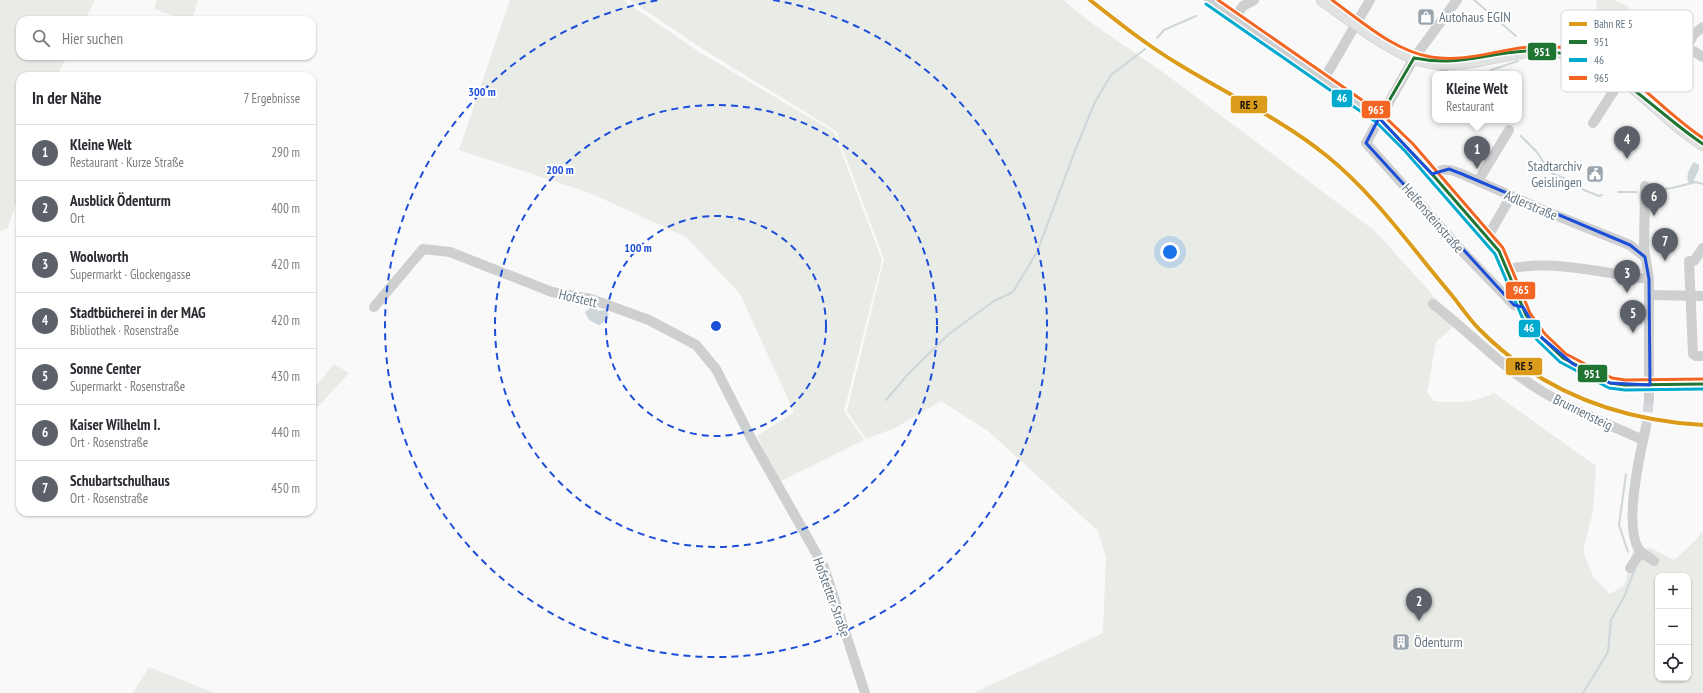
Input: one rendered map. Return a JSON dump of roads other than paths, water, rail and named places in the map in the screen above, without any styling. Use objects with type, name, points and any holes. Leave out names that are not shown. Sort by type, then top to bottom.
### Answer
[{"type":"main road","points":[[1323,0],[1399,50],[1414,58],[1429,62],[1444,69],[1460,63],[1511,52],[1547,50],[1561,53]]},
{"type":"main road","points":[[1638,92],[1681,129],[1703,144]]},
{"type":"street","points":[[1209,0],[1324,78],[1379,118],[1432,174],[1499,251],[1532,325],[1563,358],[1610,383],[1650,385],[1703,384]]},
{"type":"street","points":[[1235,18],[1244,6],[1254,0]]},
{"type":"street","points":[[1324,78],[1370,0]]},
{"type":"street","points":[[1379,118],[1414,58],[1456,0]]},
{"type":"street","points":[[1693,36],[1703,27]]},
{"type":"street","points":[[1693,52],[1703,57]]},
{"type":"street","points":[[1593,123],[1614,92]]},
{"type":"street","name":"Helfensteinstraße","points":[[1379,118],[1366,144],[1462,251],[1514,305],[1523,307]]},
{"type":"street","points":[[1478,181],[1509,130]]},
{"type":"street","name":"Adlerstraße","points":[[1432,174],[1440,170],[1449,169],[1630,245],[1645,257]]},
{"type":"street","points":[[1645,186],[1644,239],[1645,257],[1649,279],[1649,400]]},
{"type":"street","points":[[1487,238],[1511,196]]},
{"type":"street","points":[[1630,245],[1644,239]]},
{"type":"street","points":[[1703,248],[1694,261],[1689,261],[1693,354],[1703,356]]},
{"type":"street","name":"Hofstett","points":[[374,307],[423,249],[450,252],[552,292],[591,299],[649,320],[696,345],[716,369],[752,440]]},
{"type":"street","points":[[1507,269],[1528,265],[1558,264],[1649,279]]},
{"type":"street","points":[[1649,295],[1703,296]]},
{"type":"street","name":"Brunnensteig","points":[[1433,304],[1463,327],[1495,357],[1539,389],[1587,415],[1643,440]]},
{"type":"street","points":[[1646,427],[1637,469],[1632,526],[1634,540],[1641,552],[1654,561]]},
{"type":"street","name":"Hofstetter Straße","points":[[752,440],[824,567],[865,693]]},
{"type":"street","points":[[1630,568],[1641,552]]},
{"type":"waterway","points":[[1474,0],[1516,36]]},
{"type":"waterway","points":[[1157,38],[1164,30],[1196,16]]},
{"type":"waterway","points":[[886,400],[910,372],[949,334],[994,301],[1013,292],[1037,252],[1095,102],[1111,75],[1145,49]]},
{"type":"waterway","points":[[1490,71],[1518,61]]},
{"type":"waterway","points":[[1521,136],[1536,151],[1551,173],[1571,181],[1584,190],[1599,196],[1602,195]]},
{"type":"waterway","points":[[1651,191],[1696,182],[1703,184]]},
{"type":"waterway","points":[[1618,192],[1637,192]]},
{"type":"waterway","points":[[1626,474],[1619,525],[1628,552]]},
{"type":"waterway","points":[[1583,693],[1608,652],[1611,620],[1624,597],[1635,569]]},
{"type":"tunnel","points":[[1646,427],[1649,400]]},
{"type":"place","name":"Autohaus EGIN","points":[[1426,17]]},
{"type":"place","name":"Stadtbücherei in der MAG","points":[[1627,159]]},
{"type":"place","name":"Kleine Welt","points":[[1477,169]]},
{"type":"place","name":"Stadtarchiv Geislingen","points":[[1595,174]]},
{"type":"place","name":"Kaiser Wilhelm I.","points":[[1654,216]]},
{"type":"place","name":"Schubartschulhaus","points":[[1665,261]]},
{"type":"place","name":"Woolworth","points":[[1627,293]]},
{"type":"place","name":"Sonne Center","points":[[1633,333]]},
{"type":"place","name":"Ausblick Ödenturm","points":[[1419,621]]},
{"type":"place","name":"Ödenturm","points":[[1401,642]]}]
